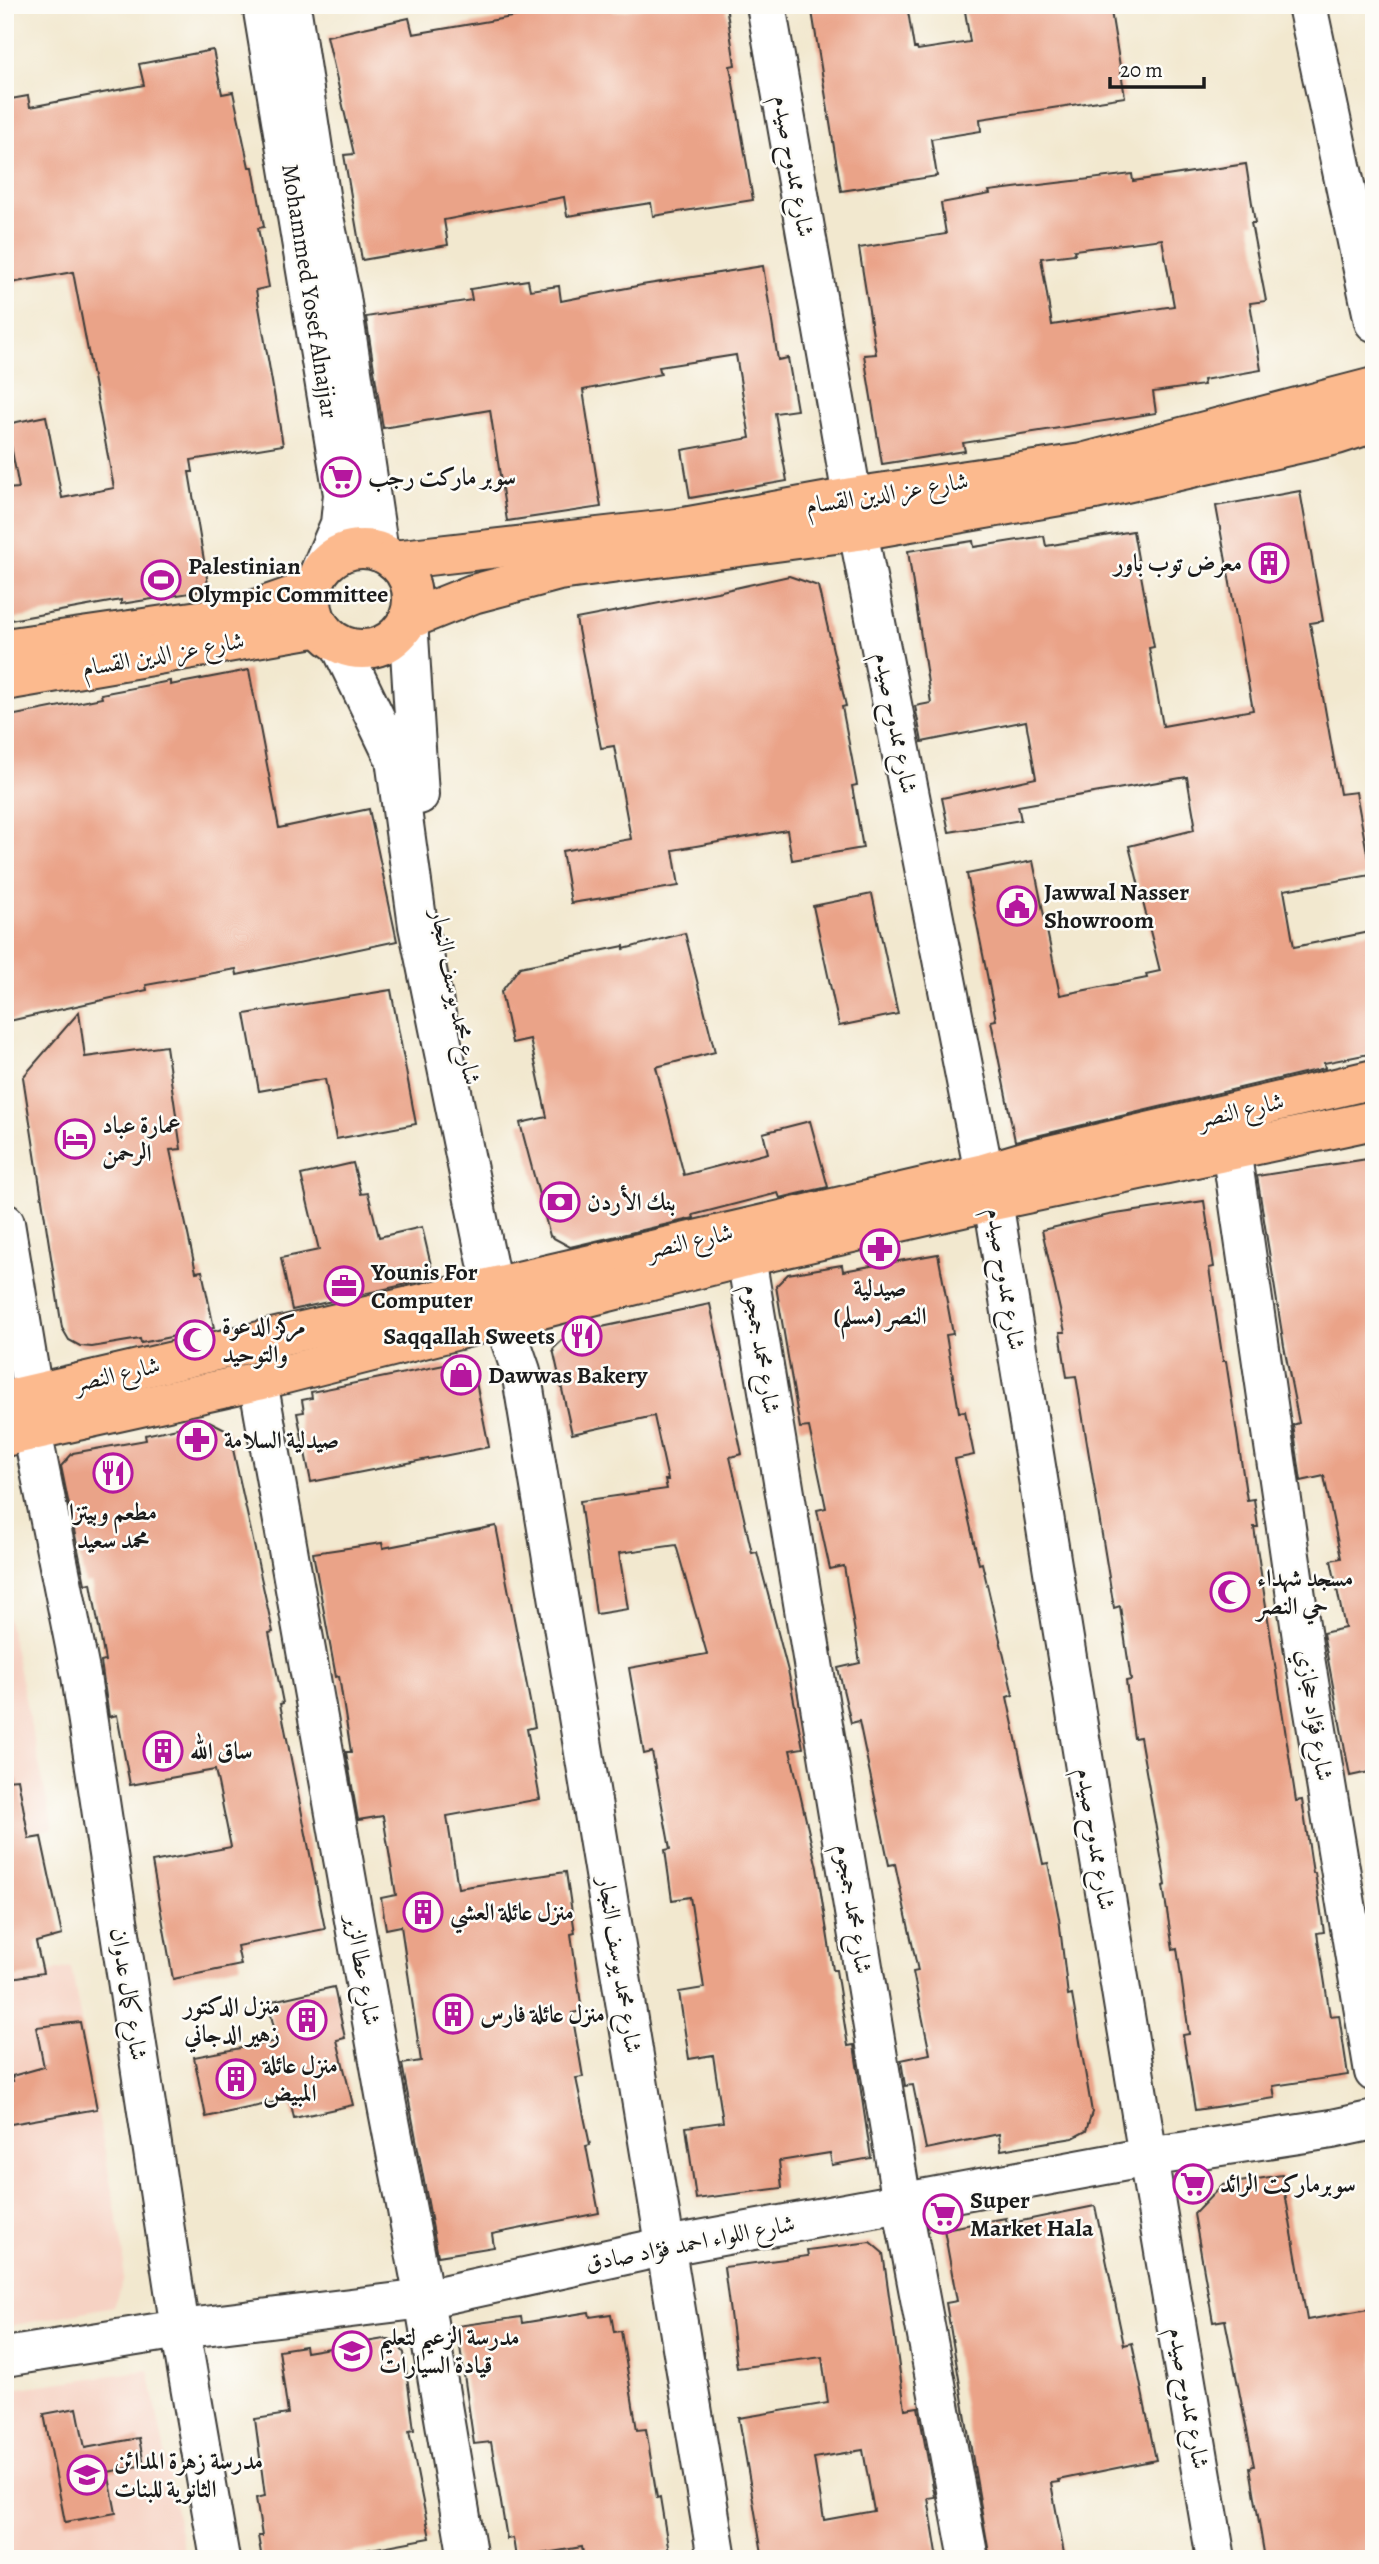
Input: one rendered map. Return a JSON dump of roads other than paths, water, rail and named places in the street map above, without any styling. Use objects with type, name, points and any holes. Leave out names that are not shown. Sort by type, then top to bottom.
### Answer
[{"type":"main road","name":"شارع عز الدين القسام","points":[[5,681],[330,636],[364,649],[387,644],[400,633],[408,620],[473,594],[559,571],[855,514],[1082,463],[1374,387]]},
{"type":"main road","name":"شارع عز الدين القسام","points":[[5,648],[241,614],[316,581],[330,560],[344,552],[361,549],[386,556],[1095,490],[1337,435],[1374,423]]},
{"type":"main road","points":[[386,556],[405,572],[411,587],[413,603],[408,620]]},
{"type":"main road","points":[[316,581],[312,606],[330,636]]},
{"type":"main road","name":"شارع النصر","points":[[19,1396],[508,1300],[746,1257],[989,1187],[1028,1160],[1374,1079]]},
{"type":"main road","name":"شارع النصر","points":[[18,1434],[258,1381],[508,1300],[989,1187],[1231,1149],[1374,1120]]},
{"type":"street","name":"Mohammed Yosef Alnajjar","points":[[262,5],[343,494],[340,524],[316,581]]},
{"type":"street","name":"Mohammed Yosef Alnajjar","points":[[291,5],[322,208],[341,297],[386,556]]},
{"type":"street","name":"شارع ممدوح صيدم","points":[[766,5],[855,514],[989,1187],[1216,2559]]},
{"type":"street","points":[[1307,5],[1374,322]]},
{"type":"street","name":"شارع محمد يوسف النجار","points":[[408,620],[420,808],[477,1107],[717,2559]]},
{"type":"street","name":"شارع محمد يوسف النجار","points":[[330,636],[395,759],[418,926],[508,1300]]},
{"type":"street","name":"شارع فؤاد حجازي","points":[[1231,1149],[1302,1638],[1374,2072]]},
{"type":"street","points":[[5,1223],[19,1396]]},
{"type":"street","name":"شارع محمد جمجوم","points":[[746,1257],[902,2203],[969,2559]]},
{"type":"street","name":"شارع عطا الزير","points":[[258,1381],[386,2101],[424,2299],[468,2559]]},
{"type":"street","name":"شارع كمال عدوان","points":[[18,1434],[80,1676],[180,2329],[220,2559]]},
{"type":"street","name":"شارع اللواء احمد فؤاد صادق","points":[[5,2357],[180,2329],[424,2299],[667,2246],[1148,2157],[1374,2120]]},
{"type":"place","name":"سوبر ماركت رجب","points":[[341,477]]},
{"type":"place","name":"معرض توب باور","points":[[1269,563]]},
{"type":"place","name":"Palestinian Olympic Committee","points":[[161,580]]},
{"type":"place","name":"Jawwal Nasser Showroom","points":[[1017,906]]},
{"type":"place","name":"عمارة عباد الرحمن","points":[[75,1139]]},
{"type":"place","name":"بنك الأردن","points":[[560,1202]]},
{"type":"place","name":"صيدلية النصر (مسلم)","points":[[880,1249]]},
{"type":"place","name":"Younis For Computer","points":[[344,1286]]},
{"type":"place","name":"Saqqallah Sweets","points":[[582,1336]]},
{"type":"place","name":"مركز الدعوة والتوحيد","points":[[195,1340]]},
{"type":"place","name":"Dawwas Bakery","points":[[461,1375]]},
{"type":"place","name":"صيدلية السلامة","points":[[197,1440]]},
{"type":"place","name":"مطعم وبيتزا محمد سعيد","points":[[113,1473]]},
{"type":"place","name":"مسجد شهداء حي النصر","points":[[1230,1592]]},
{"type":"place","name":"ساق الله","points":[[163,1751]]},
{"type":"place","name":"منزل عائلة العشي","points":[[423,1912]]},
{"type":"place","name":"منزل عائلة فارس","points":[[453,2014]]},
{"type":"place","name":"منزل الدكتور زهير الدجاني","points":[[307,2020]]},
{"type":"place","name":"منزل عائلة المبيض","points":[[236,2079]]},
{"type":"place","name":"سوبرماركت الرائد","points":[[1193,2184]]},
{"type":"place","name":"Super Market Hala","points":[[943,2214]]},
{"type":"place","name":"مدرسة الزعيم لتعليم قيادة السيارات","points":[[352,2351]]},
{"type":"place","name":"مدرسة زهرة المدائن الثانوية للبنات","points":[[87,2475]]}]
